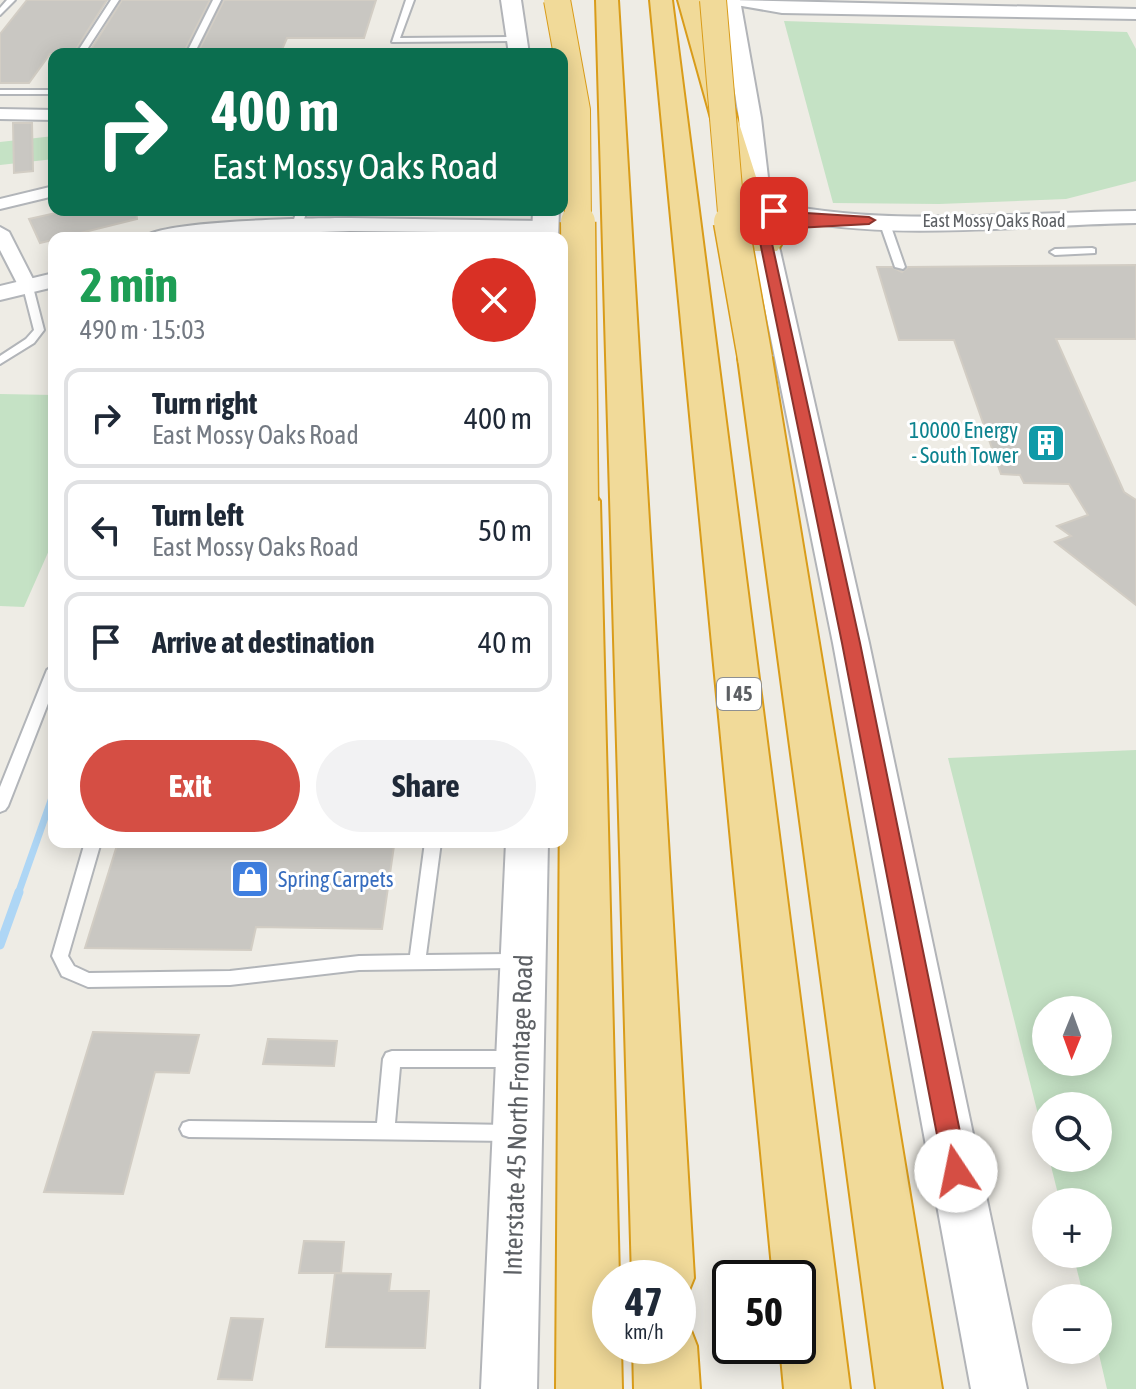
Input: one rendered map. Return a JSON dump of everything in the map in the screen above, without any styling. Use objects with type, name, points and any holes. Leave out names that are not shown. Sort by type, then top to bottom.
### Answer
[{"type":"highway","points":[[557,0],[566,48]]},
{"type":"highway","points":[[568,399],[572,385],[588,0]]},
{"type":"highway","points":[[607,0],[662,1260]]},
{"type":"highway","name":"I 45","points":[[661,0],[817,1389]]},
{"type":"highway","points":[[689,0],[753,215],[763,229]]},
{"type":"highway","points":[[728,4],[731,220],[755,358],[909,1389]]},
{"type":"highway","points":[[568,60],[577,110],[589,1389]]},
{"type":"highway","points":[[666,1364],[667,1389]]},
{"type":"main road","points":[[511,0],[517,46]]},
{"type":"main road","points":[[728,4],[763,229],[854,659],[999,1389]]},
{"type":"main road","name":"Interstate 45 North Frontage Road","points":[[509,1389],[527,848]]},
{"type":"street","points":[[728,4],[782,8],[1136,14]]},
{"type":"street","points":[[0,114],[48,115]]},
{"type":"street","points":[[0,204],[48,192]]},
{"type":"street","name":"East Mossy Oaks Road","points":[[763,229],[794,224],[1060,221],[1131,215]]},
{"type":"street","name":"East Mossy Oaks Road","points":[[763,229],[789,216],[877,221]]},
{"type":"street","points":[[199,232],[298,224],[546,225]]},
{"type":"street","points":[[0,232],[15,275]]},
{"type":"street","points":[[0,293],[15,275],[48,261]]},
{"type":"street","points":[[15,275],[48,279]]},
{"type":"lane","points":[[0,13],[11,0]]},
{"type":"lane","points":[[84,48],[115,0]]},
{"type":"lane","points":[[193,48],[217,0]]},
{"type":"lane","points":[[410,0],[395,40],[517,46]]},
{"type":"lane","points":[[0,92],[48,92]]},
{"type":"lane","points":[[877,221],[900,267]]},
{"type":"lane","points":[[1055,252],[1092,251]]},
{"type":"lane","points":[[0,361],[30,341],[39,330],[15,275]]},
{"type":"lane","points":[[0,806],[48,685]]},
{"type":"lane","points":[[91,848],[60,956],[68,971],[88,980],[230,978],[359,963],[523,961]]},
{"type":"lane","points":[[417,962],[432,848]]},
{"type":"lane","points":[[385,1131],[392,1059],[520,1059]]},
{"type":"lane","points":[[189,1129],[517,1133]]},
{"type":"green space","points":[[784,21],[1127,32],[1136,49],[1136,181],[1066,199],[939,204],[833,203]]},
{"type":"green space","points":[[48,137],[48,160],[0,165],[0,142]]},
{"type":"green space","points":[[0,394],[48,395],[48,553],[24,607],[0,606]]},
{"type":"green space","points":[[1136,750],[1136,1389],[1107,1389],[1101,1364],[1112,1364],[1112,1284],[1080,1284],[1076,1268],[1112,1268],[1112,1188],[1056,1188],[1052,1172],[1112,1172],[1112,1092],[1032,1092],[948,758]]},
{"type":"building","points":[[27,0],[107,0],[77,48],[48,48],[48,57],[29,83],[0,83],[0,34]]},
{"type":"building","points":[[122,0],[210,0],[186,48],[92,48]]},
{"type":"building","points":[[224,0],[376,0],[364,38],[287,38],[283,48],[200,48]]},
{"type":"building","points":[[13,123],[32,123],[33,171],[14,173]]},
{"type":"building","points":[[48,215],[137,216],[137,219],[84,232],[48,232],[48,241],[40,243],[29,219]]},
{"type":"building","points":[[1136,265],[1136,339],[1056,339],[1124,492],[1136,500],[1136,605],[1055,542],[1071,536],[1057,526],[1088,515],[1069,484],[1024,483],[1020,475],[1001,474],[954,340],[899,340],[877,267],[892,267],[902,272],[908,267]]},
{"type":"building","points":[[116,848],[394,848],[382,929],[256,927],[251,950],[85,948]]},
{"type":"building","points":[[93,1032],[199,1035],[189,1073],[155,1072],[123,1194],[44,1192]]},
{"type":"building","points":[[268,1039],[337,1041],[334,1066],[263,1064]]},
{"type":"building","points":[[304,1241],[344,1242],[341,1273],[299,1273]]},
{"type":"building","points":[[335,1273],[391,1274],[389,1291],[429,1291],[425,1348],[326,1347]]},
{"type":"building","points":[[231,1318],[263,1319],[252,1380],[218,1379]]},
{"type":"waterway","points":[[18,894],[48,809]]},
{"type":"waterway","points":[[0,945],[19,892]]},
{"type":"place","name":"10000 Energy - South Tower","points":[[1046,443]]},
{"type":"place","name":"Spring Carpets","points":[[250,879]]},
{"type":"route","points":[[774,211],[789,216],[869,220],[827,225],[794,224],[765,237],[784,342],[851,643],[956,1171]]}]
